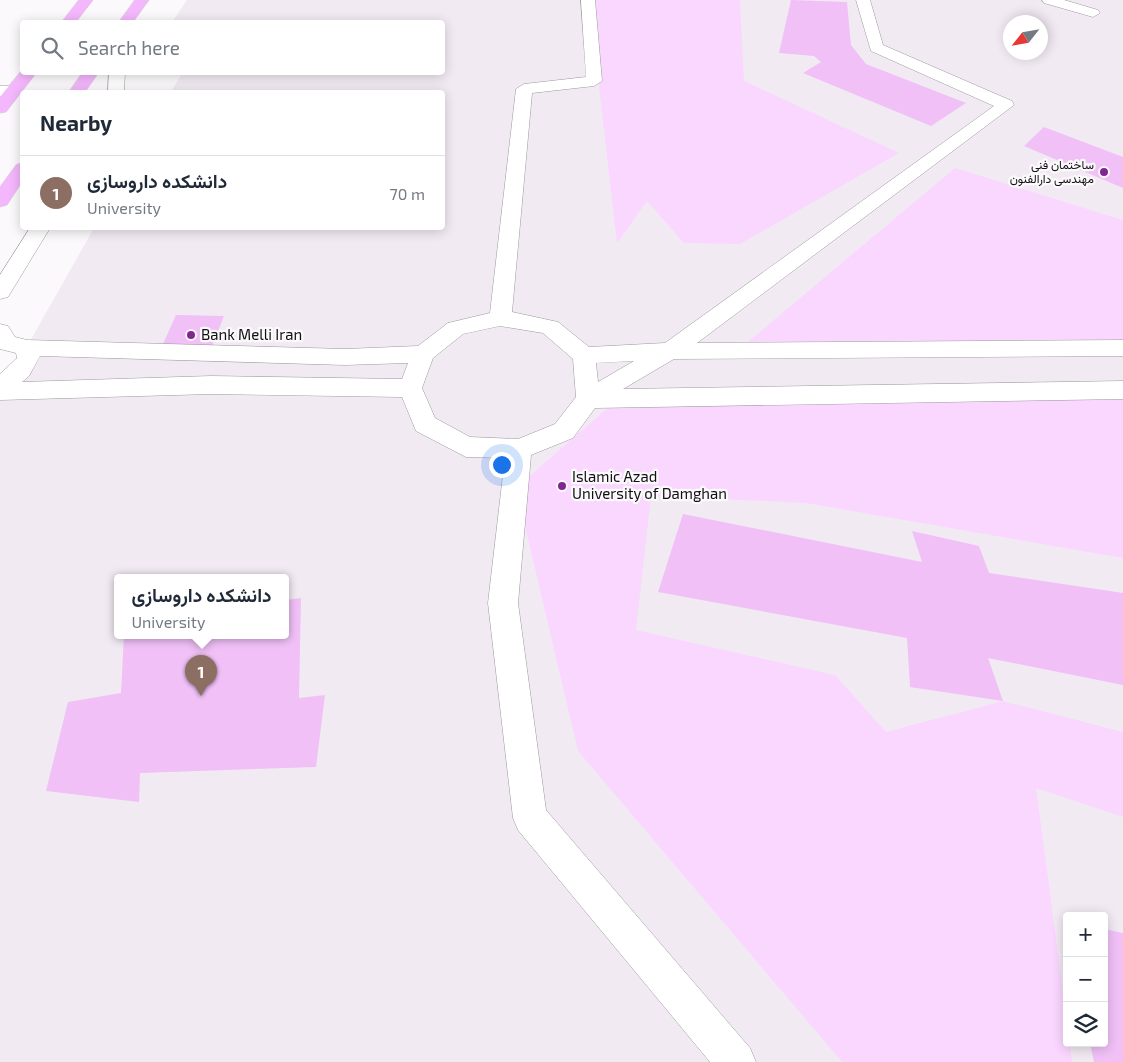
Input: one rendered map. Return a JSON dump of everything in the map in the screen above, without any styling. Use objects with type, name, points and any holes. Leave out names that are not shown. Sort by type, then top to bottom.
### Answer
[{"type":"highway","points":[[70,20],[86,0]]},
{"type":"highway","points":[[127,20],[142,0]]},
{"type":"highway","points":[[0,108],[7,91],[26,75]]},
{"type":"highway","points":[[78,90],[89,75]]},
{"type":"highway","points":[[0,200],[20,172]]},
{"type":"street","points":[[500,318],[524,89],[594,81],[588,0]]},
{"type":"street","points":[[863,0],[876,48],[1006,105],[670,351],[588,399],[564,431],[519,449],[466,447],[425,424],[410,388],[423,354],[456,328],[500,318],[550,327],[584,356],[670,351],[1123,348]]},
{"type":"street","points":[[1049,0],[1093,13]]},
{"type":"street","points":[[116,90],[117,75]]},
{"type":"street","points":[[0,292],[39,230]]},
{"type":"street","points":[[0,332],[7,343],[27,348],[345,357],[423,354]]},
{"type":"street","points":[[0,386],[21,370],[29,359],[27,348]]},
{"type":"street","points":[[584,356],[588,399]]},
{"type":"street","points":[[0,391],[211,385],[410,388]]},
{"type":"street","points":[[588,399],[1123,390]]},
{"type":"street","points":[[519,449],[503,604],[530,818],[736,1062]]},
{"type":"shaded area","name":"Islamic Azad University of Damghan","points":[[187,0],[1123,0],[1123,1062],[0,1062],[0,394],[93,230],[445,230],[445,90],[172,90],[181,75],[445,75],[445,20],[173,20]]},
{"type":"shaded area","points":[[589,0],[740,0],[744,81],[899,153],[740,244],[684,243],[647,201],[617,243]]},
{"type":"shaded area","points":[[955,168],[1123,220],[1123,348],[737,351]]},
{"type":"shaded area","points":[[1123,390],[1123,558],[806,503],[651,496],[636,630],[835,675],[886,732],[1003,701],[1123,732],[1123,817],[1036,788],[1063,991],[1063,1047],[1070,1047],[1072,1062],[842,1062],[578,751],[516,488],[619,398]]},
{"type":"building","points":[[791,0],[847,2],[851,45],[866,64],[966,103],[931,126],[803,73],[821,62],[814,56],[779,53]]},
{"type":"building","name":"ساختمان فنی مهندسی دارالفنون","points":[[1044,127],[1123,157],[1123,188],[1024,146]]},
{"type":"building","name":"Bank Melli Iran","points":[[176,315],[224,316],[209,354],[158,355]]},
{"type":"building","points":[[683,514],[922,562],[912,531],[979,546],[989,573],[1123,593],[1123,685],[988,658],[1003,701],[910,687],[907,638],[658,592]]},
{"type":"building","points":[[301,598],[299,698],[325,695],[316,767],[140,773],[139,802],[46,791],[68,702],[121,693],[124,639],[289,639],[289,600]]},
{"type":"building","points":[[1108,930],[1123,933],[1123,1062],[1094,1062],[1091,1047],[1108,1047]]},
{"type":"place","name":"ساختمان فنی مهندسی دارالفنون","points":[[1104,172]]},
{"type":"place","name":"Bank Melli Iran","points":[[191,335]]},
{"type":"place","name":"Islamic Azad University of Damghan","points":[[562,486]]},
{"type":"place","name":"دانشکده داروسازی","points":[[201,696]]}]
